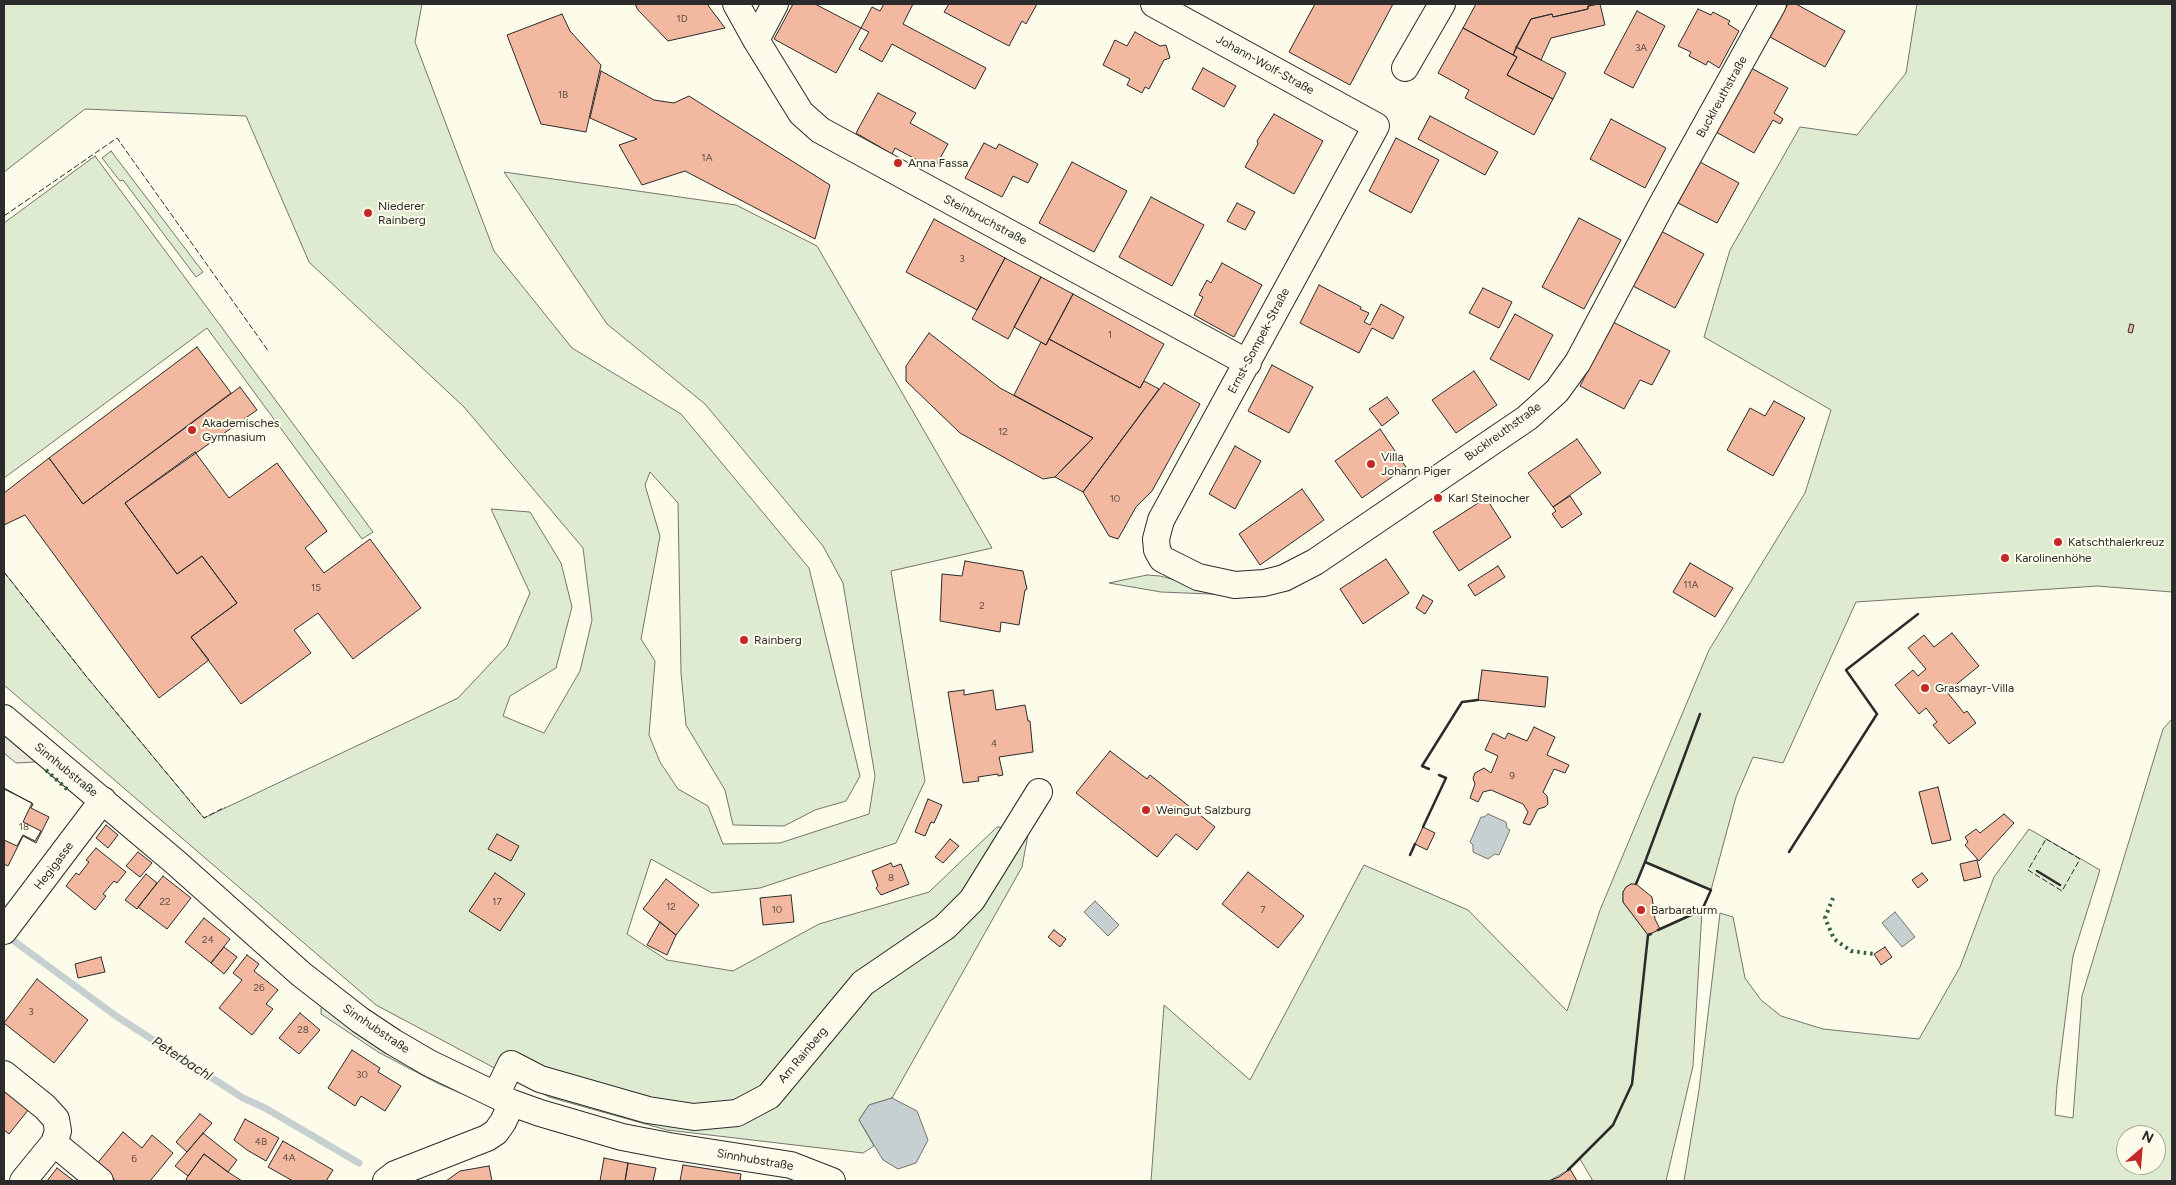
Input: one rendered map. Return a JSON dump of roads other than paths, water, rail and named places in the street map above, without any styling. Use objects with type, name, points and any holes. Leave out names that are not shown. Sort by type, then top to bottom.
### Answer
[{"type":"street","name":"Steinbruchstraße","points":[[736,4],[800,113],[820,130],[1248,363]]},
{"type":"street","points":[[756,40],[775,4]]},
{"type":"street","name":"Johann-Wolf-Straße","points":[[1154,4],[1376,126]]},
{"type":"street","points":[[1405,68],[1442,4]]},
{"type":"street","name":"Bucklreuthstraße","points":[[1162,559],[1198,577],[1218,583],[1264,583],[1284,578],[1315,562],[1527,418],[1543,404],[1557,391],[1578,362],[1662,204],[1773,4]]},
{"type":"street","name":"Ernst-Sompek-Straße","points":[[1162,559],[1157,550],[1156,539],[1161,520],[1376,126]]},
{"type":"street","name":"Sinnhubstraße","points":[[4,718],[103,800],[301,974],[360,1020],[429,1063],[504,1099],[540,1113],[622,1137],[791,1165],[832,1181]]},
{"type":"street","name":"Am Rainberg","points":[[504,1099],[511,1064],[540,1079],[648,1110],[694,1118],[737,1113],[768,1096],[863,983],[945,927],[972,900],[1039,792]]},
{"type":"street","name":"Hegigasse","points":[[4,931],[103,800]]},
{"type":"street","points":[[4,1074],[45,1107],[56,1119],[58,1131],[54,1143],[23,1181]]},
{"type":"street","points":[[386,1181],[395,1174],[487,1138],[496,1132],[508,1115],[504,1099]]},
{"type":"street","points":[[54,1143],[100,1181]]},
{"type":"waterway","name":"Peterbachl","points":[[14,941],[116,1016],[243,1098],[265,1108],[359,1163]]},
{"type":"place","name":"Anna Fassa","points":[[898,163]]},
{"type":"place","name":"Niederer Rainberg","points":[[368,213]]},
{"type":"place","name":"Akademisches Gymnasium","points":[[192,430]]},
{"type":"place","name":"Villa Johann Piger","points":[[1371,464]]},
{"type":"place","name":"Karl Steinocher","points":[[1438,498]]},
{"type":"place","name":"Katschthalerkreuz","points":[[2058,542]]},
{"type":"place","name":"Karolinenhöhe","points":[[2005,558]]},
{"type":"place","name":"Rainberg","points":[[744,640]]},
{"type":"place","name":"Grasmayr-Villa","points":[[1925,688]]},
{"type":"place","name":"Weingut Salzburg","points":[[1146,810]]},
{"type":"place","name":"Barbaraturm","points":[[1641,910]]}]
